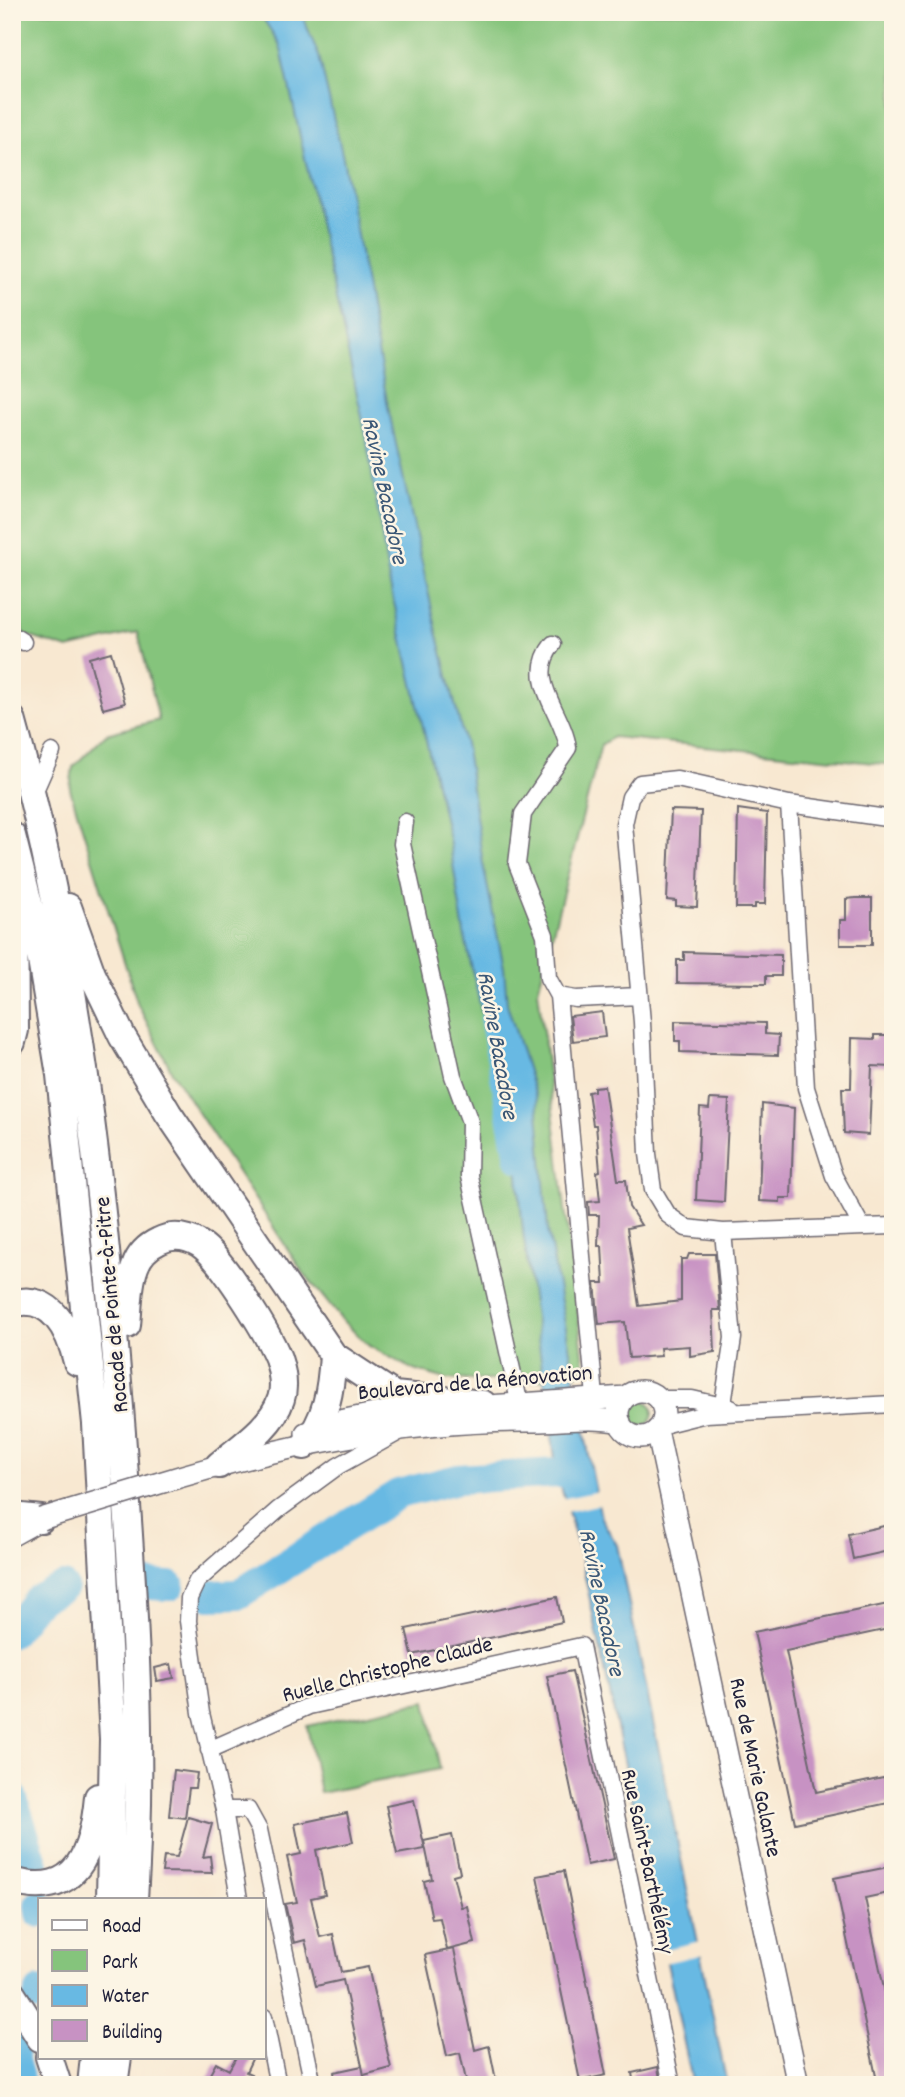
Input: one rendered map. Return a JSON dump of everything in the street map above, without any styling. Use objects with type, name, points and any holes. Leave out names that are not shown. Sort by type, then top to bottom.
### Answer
[{"type":"highway","name":"Rocade de Pointe-à-Pitre","points":[[12,719],[43,836],[75,1015],[110,1262],[132,1566],[140,1753],[134,1898]]},
{"type":"highway","name":"Rocade de Pointe-à-Pitre","points":[[12,836],[37,936],[60,1075],[96,1424],[110,1688],[113,1805],[110,1898]]},
{"type":"highway","points":[[43,836],[92,974],[122,1037],[210,1177],[332,1355],[394,1395],[483,1404]]},
{"type":"highway","points":[[12,860],[16,925],[15,1030],[12,1042]]},
{"type":"highway","points":[[122,1436],[127,1330],[134,1269],[151,1245],[178,1236],[203,1247],[217,1260],[270,1344],[282,1373],[281,1399],[270,1419],[219,1465]]},
{"type":"highway","points":[[12,1304],[35,1303],[59,1317],[67,1328],[79,1367],[84,1401],[96,1424]]},
{"type":"highway","points":[[310,1437],[331,1389],[332,1355]]},
{"type":"highway","points":[[12,1516],[41,1519]]},
{"type":"highway","points":[[12,1881],[37,1886],[50,1885],[65,1879],[82,1861],[92,1844],[110,1688]]},
{"type":"highway","points":[[12,1994],[38,2035]]},
{"type":"highway","points":[[49,2058],[58,2085]]},
{"type":"highway","points":[[91,2085],[94,2058]]},
{"type":"highway","points":[[114,2085],[118,2058]]},
{"type":"main road","name":"Boulevard de la Rénovation","points":[[310,1437],[410,1426],[645,1391],[659,1399]]},
{"type":"main road","points":[[610,1396],[619,1408],[614,1421],[629,1434],[652,1431]]},
{"type":"main road","name":"Rue de Marie Galante","points":[[659,1399],[664,1414],[652,1431],[665,1461],[798,2085]]},
{"type":"main road","name":"Boulevard de la Rénovation","points":[[12,1535],[41,1519],[380,1413],[483,1404],[531,1408],[614,1421]]},
{"type":"street","points":[[554,644],[543,656],[543,686],[564,730],[568,748],[523,814],[517,864],[545,935],[548,978],[558,996],[610,1396]]},
{"type":"street","points":[[33,795],[52,752]]},
{"type":"street","points":[[893,819],[789,804],[677,779],[640,783],[630,797],[624,824],[653,1190],[668,1215],[686,1228],[723,1232],[893,1226]]},
{"type":"street","points":[[789,804],[806,1087],[834,1176],[862,1227]]},
{"type":"street","points":[[405,822],[402,844],[453,1076],[470,1122],[470,1176],[531,1408]]},
{"type":"street","points":[[558,996],[576,999],[639,996]]},
{"type":"street","points":[[723,1232],[733,1338],[723,1404]]},
{"type":"street","points":[[659,1399],[692,1399],[723,1404],[740,1412]]},
{"type":"street","points":[[652,1431],[693,1416],[893,1404]]},
{"type":"street","points":[[239,1898],[224,1810],[209,1750],[188,1621],[189,1598],[197,1581],[278,1510],[338,1466],[410,1426]]},
{"type":"street","name":"Ruelle Christophe Claude","points":[[209,1750],[309,1706],[581,1646]]},
{"type":"street","name":"Rue Saint-Barthélémy","points":[[581,1646],[672,2085]]},
{"type":"street","points":[[224,1810],[248,1810],[260,1830],[313,2085]]},
{"type":"street","points":[[266,2027],[278,2085]]},
{"type":"green space","points":[[12,12],[893,12],[893,765],[613,737],[601,745],[538,990],[584,1362],[581,1372],[572,1376],[527,1381],[446,1379],[414,1370],[369,1346],[341,1319],[302,1271],[173,1074],[138,1005],[70,789],[73,767],[106,734],[159,720],[138,632],[68,649],[25,635],[12,606]]},
{"type":"green space","points":[[640,1400],[649,1404],[653,1413],[649,1422],[640,1426],[631,1422],[627,1413],[631,1404]]},
{"type":"green space","points":[[426,1701],[440,1769],[320,1793],[307,1726]]},
{"type":"water","points":[[259,12],[301,12],[319,56],[343,158],[389,412],[437,632],[466,748],[483,864],[504,968],[507,1004],[537,1100],[548,1230],[593,1478],[601,1518],[617,1545],[727,2085],[693,2085],[580,1553],[557,1473],[523,1232],[513,1120],[502,1061],[491,1054],[464,933],[449,839],[389,581],[366,435],[280,45]]},
{"type":"pier","points":[[599,1491],[602,1504],[566,1512],[561,1499]]},
{"type":"pier","points":[[701,1941],[704,1954],[664,1963],[661,1950]]},
{"type":"building","points":[[111,652],[125,703],[103,709],[89,658]]},
{"type":"building","points":[[738,809],[767,813],[765,904],[755,904],[755,908],[736,908]]},
{"type":"building","points":[[671,810],[701,811],[697,907],[676,906],[676,901],[667,900]]},
{"type":"building","points":[[872,898],[872,945],[840,945],[840,920],[846,920],[846,899]]},
{"type":"building","points":[[684,952],[781,955],[781,976],[766,976],[766,984],[677,983],[677,960],[684,960]]},
{"type":"building","points":[[602,1012],[605,1037],[573,1041],[570,1016]]},
{"type":"building","points":[[675,1021],[765,1023],[765,1034],[779,1035],[778,1055],[680,1052],[680,1041],[675,1041]]},
{"type":"building","points":[[875,1035],[893,1035],[893,1067],[872,1066],[869,1135],[844,1133],[842,1088],[851,1088],[852,1038],[875,1039]]},
{"type":"building","points":[[604,1086],[618,1180],[626,1180],[629,1207],[641,1225],[627,1228],[639,1306],[681,1301],[681,1259],[687,1259],[689,1254],[715,1254],[720,1310],[713,1310],[715,1352],[690,1356],[690,1346],[660,1348],[661,1356],[629,1358],[625,1322],[599,1324],[595,1283],[604,1283],[602,1246],[598,1246],[599,1215],[589,1215],[588,1202],[600,1201],[597,1172],[600,1171],[596,1125],[593,1125],[588,1092],[594,1091],[594,1087]]},
{"type":"building","points":[[710,1099],[729,1100],[724,1202],[696,1200],[700,1108],[709,1109]]},
{"type":"building","points":[[762,1104],[794,1108],[791,1198],[780,1198],[780,1202],[759,1201]]},
{"type":"building","points":[[893,1524],[893,1550],[853,1559],[848,1534]]},
{"type":"building","points":[[557,1597],[562,1622],[412,1655],[406,1629]]},
{"type":"building","points":[[893,1603],[893,1628],[786,1651],[816,1792],[893,1776],[893,1802],[795,1823],[754,1632]]},
{"type":"building","points":[[171,1664],[174,1678],[157,1681],[155,1668]]},
{"type":"building","points":[[572,1671],[614,1859],[587,1865],[547,1676]]},
{"type":"building","points":[[174,1770],[197,1773],[195,1788],[189,1788],[185,1818],[169,1816]]},
{"type":"building","points":[[414,1800],[425,1849],[397,1854],[386,1806]]},
{"type":"building","points":[[347,1813],[353,1842],[316,1850],[325,1895],[311,1898],[320,1937],[333,1934],[341,1972],[368,1967],[391,2068],[364,2075],[343,1980],[316,1986],[305,1940],[294,1943],[285,1904],[297,1902],[287,1857],[301,1854],[295,1824]]},
{"type":"building","points":[[188,1817],[212,1824],[203,1857],[210,1856],[212,1873],[162,1872],[164,1856],[177,1857]]},
{"type":"building","points":[[452,1835],[460,1873],[453,1875],[461,1907],[467,1906],[475,1943],[447,1950],[440,1918],[432,1919],[424,1881],[432,1879],[424,1841]]},
{"type":"building","points":[[893,1866],[893,1892],[865,1898],[893,2031],[893,2077],[877,2081],[834,1878]]},
{"type":"building","points":[[564,1871],[606,2075],[580,2081],[537,1876]]},
{"type":"building","points":[[454,1949],[475,2050],[489,2046],[497,2085],[467,2085],[460,2053],[447,2056],[425,1955]]},
{"type":"building","points":[[235,2058],[253,2058],[246,2072],[251,2074],[248,2080],[257,2085],[204,2085],[216,2063],[229,2070]]},
{"type":"building","points":[[362,2066],[366,2085],[336,2085],[334,2072]]},
{"type":"building","points":[[658,2067],[661,2085],[634,2085],[632,2073]]},
{"type":"waterway","name":"Ravine Bacadore","points":[[495,1021],[520,1158]]},
{"type":"waterway","points":[[210,1595],[239,1594],[398,1494],[458,1479],[574,1472]]},
{"type":"waterway","points":[[150,1585],[170,1586]]},
{"type":"waterway","points":[[12,1632],[38,1599],[63,1587]]},
{"type":"waterway","points":[[12,1796],[34,1865]]},
{"type":"waterway","points":[[15,2026],[14,2060],[21,2085]]}]
